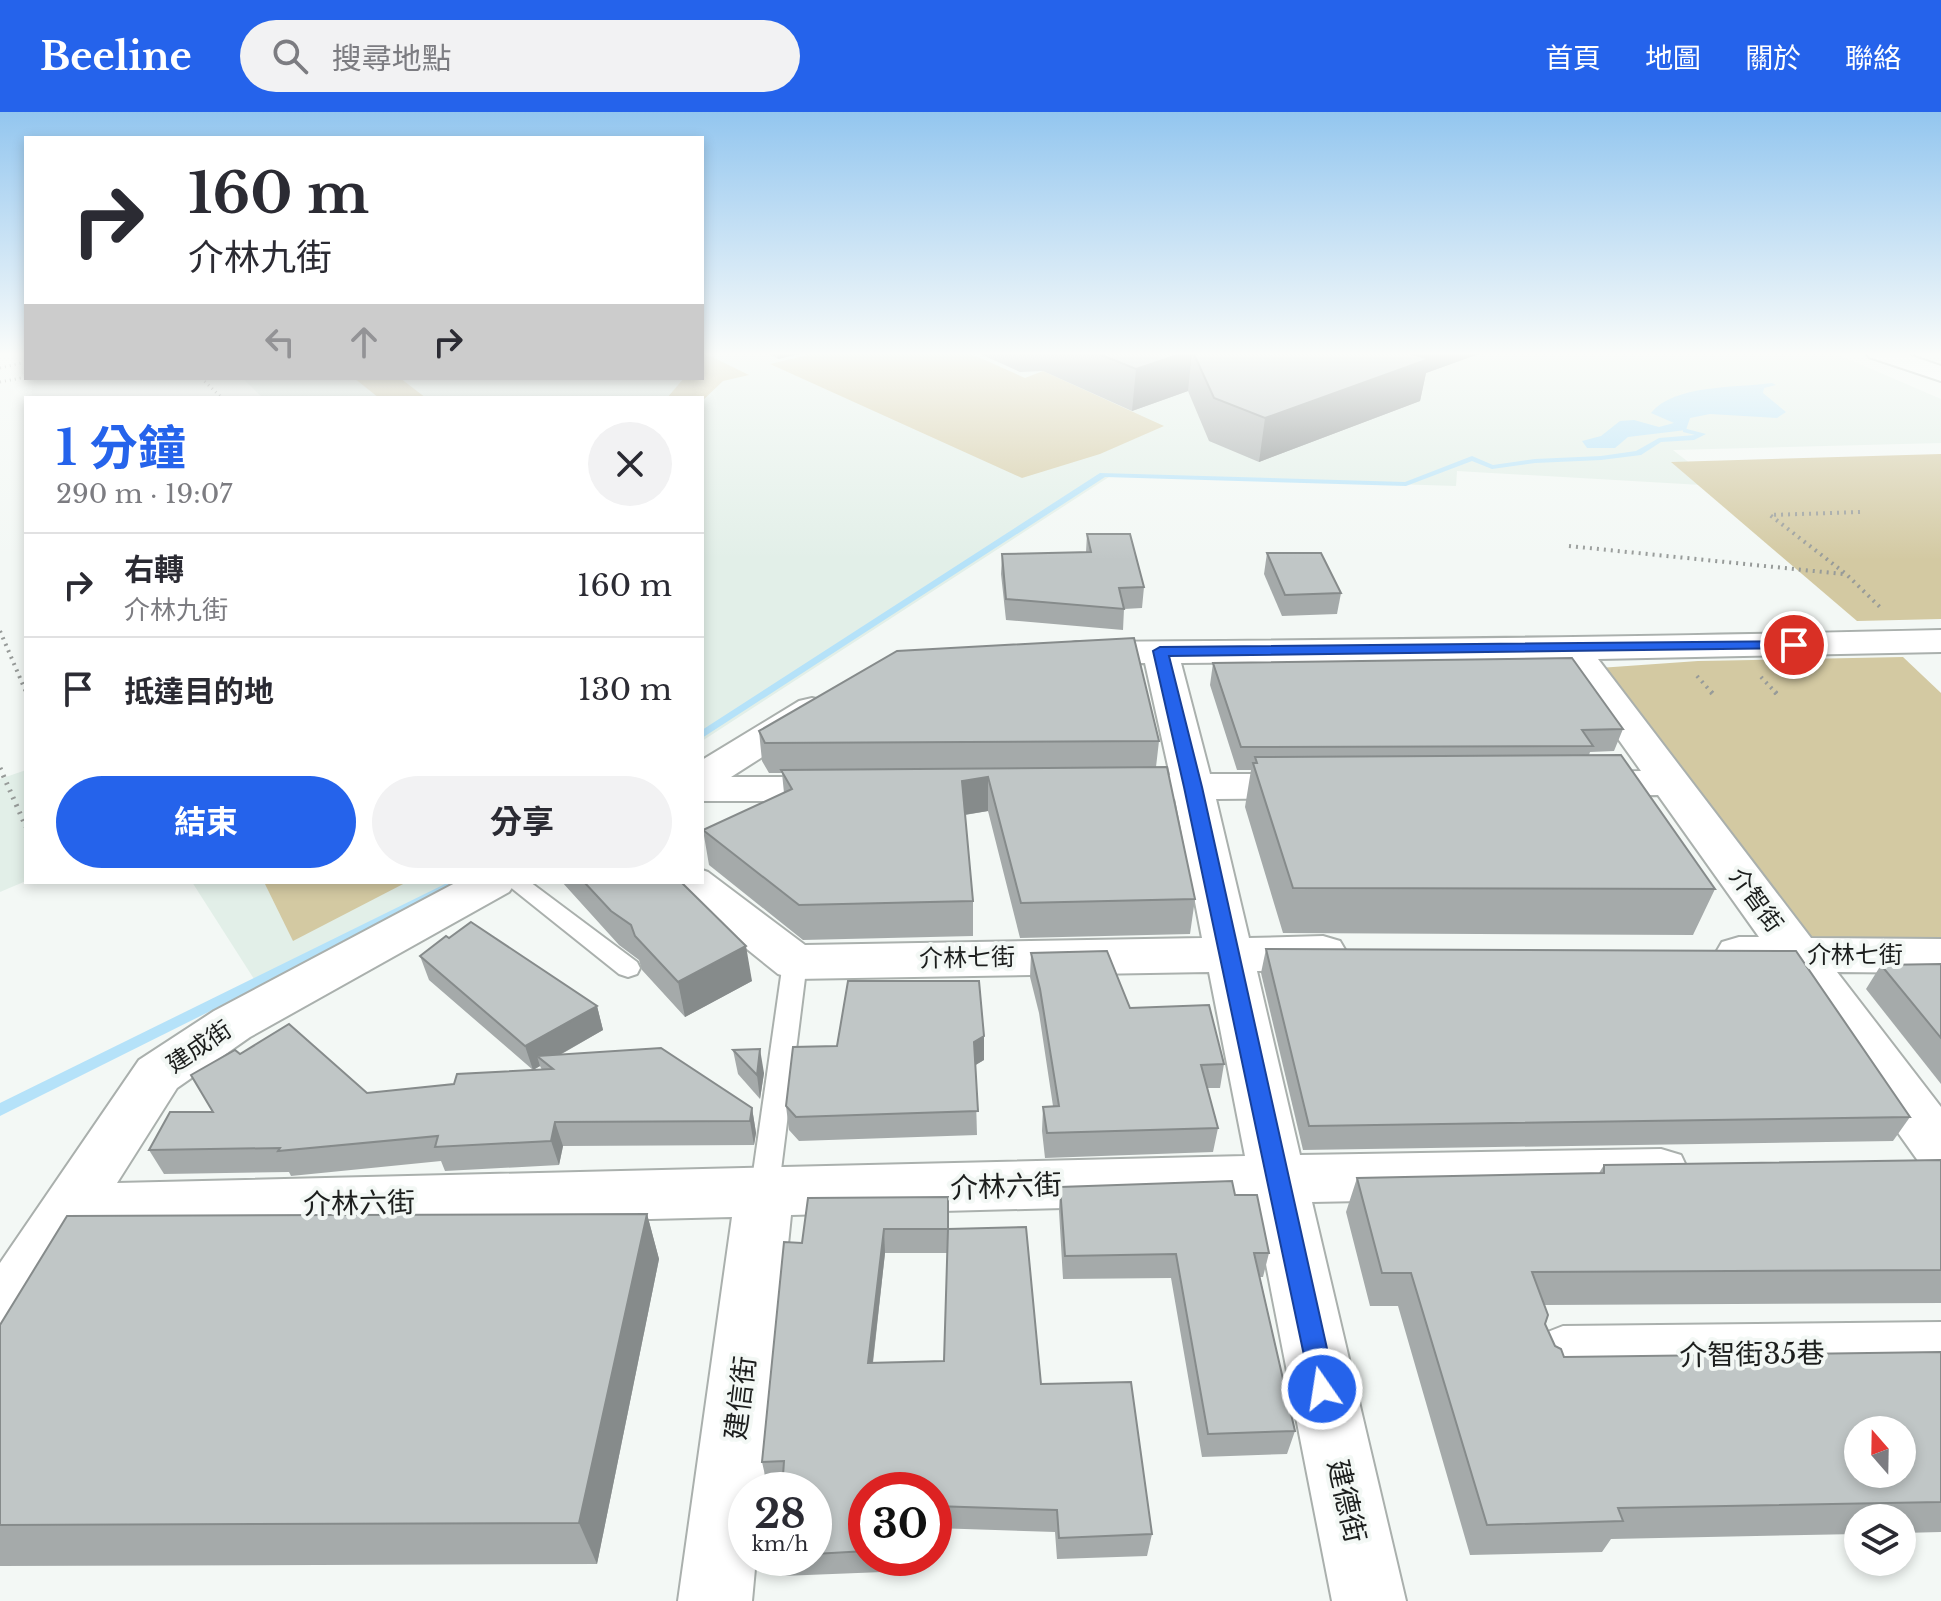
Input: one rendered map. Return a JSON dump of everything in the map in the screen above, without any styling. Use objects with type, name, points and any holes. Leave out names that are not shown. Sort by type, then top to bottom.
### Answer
[{"type":"street","name":"介智街","points":[[1572,649],[1796,955],[1925,1161]]},
{"type":"street","points":[[1036,654],[1933,649]]},
{"type":"street","name":"建德街","points":[[1160,651],[1193,787],[1369,1601]]},
{"type":"street","points":[[704,776],[836,695]]},
{"type":"street","points":[[1545,784],[1673,783]]},
{"type":"street","points":[[1133,788],[1353,786]]},
{"type":"street","points":[[704,789],[874,789]]},
{"type":"street","name":"建成街","points":[[0,1315],[158,1074],[232,1024],[489,884]]},
{"type":"street","points":[[695,884],[795,962]]},
{"type":"street","name":"介林七街","points":[[795,962],[1371,953]]},
{"type":"street","name":"介林七街","points":[[1701,954],[1941,956]]},
{"type":"street","name":"介林六街","points":[[72,1209],[764,1194],[1275,1177],[1719,1171]]},
{"type":"street","name":"建信街","points":[[715,1601],[764,1194]]},
{"type":"street","name":"介智街35巷","points":[[1563,1356],[1941,1352]]},
{"type":"lane","points":[[518,884],[628,968]]},
{"type":"lane","points":[[764,1194],[795,962]]},
{"type":"path","points":[[1860,512],[1770,515],[1846,574],[1933,649]]},
{"type":"path","points":[[1569,546],[1846,574]]},
{"type":"path","points":[[0,631],[24,687]]},
{"type":"path","points":[[0,768],[24,822]]},
{"type":"shaded area","points":[[704,421],[1941,421],[1941,443],[1673,450],[1719,486],[1457,471],[1456,486],[1112,475],[704,740]]},
{"type":"shaded area","points":[[897,421],[1154,421],[1164,426],[1100,454],[1022,478]]},
{"type":"shaded area","points":[[1941,454],[1941,619],[1857,621],[1671,462]]},
{"type":"shaded area","points":[[1903,657],[1941,693],[1941,944],[1806,945],[1599,668],[1698,661]]},
{"type":"shaded area","points":[[24,771],[24,882],[0,892],[0,779]]},
{"type":"shaded area","points":[[193,884],[447,884],[254,979]]},
{"type":"shaded area","points":[[265,884],[403,884],[293,941]]},
{"type":"water","points":[[1619,421],[1639,421],[1659,427],[1674,423],[1671,421],[1689,421],[1686,430],[1628,437],[1615,448],[1587,448],[1582,441],[1601,436]]},
{"type":"building","points":[[1087,534],[1130,534],[1144,587],[1119,588],[1124,609],[1006,599],[1002,554],[1091,552]]},
{"type":"building","points":[[1267,553],[1321,553],[1341,593],[1285,595]]},
{"type":"building","points":[[1134,638],[1159,741],[765,743],[759,731],[897,651]]},
{"type":"building","points":[[1572,658],[1623,729],[1582,730],[1593,746],[1241,747],[1213,663]]},
{"type":"building","points":[[1621,755],[1715,889],[1293,888],[1253,763],[1257,763],[1255,757]]},
{"type":"building","points":[[1167,767],[1195,899],[1021,903],[988,777],[962,781],[973,901],[799,905],[704,831],[792,789],[781,770]]},
{"type":"building","points":[[586,884],[683,884],[746,946],[678,982],[635,936],[631,925],[611,911]]},
{"type":"building","points":[[471,922],[597,1006],[525,1046],[420,956]]},
{"type":"building","points":[[1266,949],[1796,951],[1910,1117],[1309,1126]]},
{"type":"building","points":[[1107,951],[1130,1008],[1209,1005],[1224,1064],[1201,1065],[1218,1128],[1047,1133],[1043,1107],[1059,1106],[1031,953]]},
{"type":"building","points":[[1941,964],[1941,1038],[1881,965]]},
{"type":"building","points":[[848,981],[979,981],[984,1036],[974,1042],[978,1111],[796,1117],[786,1106],[793,1047],[837,1046]]},
{"type":"building","points":[[289,1024],[367,1093],[454,1084],[457,1074],[553,1069],[537,1056],[661,1048],[752,1108],[750,1121],[555,1122],[551,1141],[435,1147],[438,1136],[278,1151],[280,1148],[149,1150],[170,1112],[213,1112],[191,1075],[235,1050],[240,1054]]},
{"type":"building","points":[[760,1049],[757,1075],[733,1050]]},
{"type":"building","points":[[1941,1160],[1941,1270],[1532,1272],[1548,1315],[1545,1324],[1564,1357],[1941,1352],[1941,1502],[1618,1508],[1623,1521],[1487,1525],[1411,1273],[1382,1273],[1357,1178],[1604,1173],[1604,1165]]},
{"type":"building","points":[[1232,1181],[1235,1195],[1257,1195],[1269,1253],[1254,1253],[1295,1431],[1208,1434],[1176,1254],[1065,1256],[1060,1187]]},
{"type":"building","points":[[948,1197],[948,1229],[1026,1227],[1041,1384],[1131,1382],[1152,1534],[1059,1538],[1057,1510],[952,1507],[952,1472],[848,1472],[848,1552],[832,1553],[832,1472],[783,1472],[784,1461],[762,1462],[784,1242],[802,1243],[808,1198]],"holes":[[[884,1229],[948,1229],[944,1361],[868,1363]]]},
{"type":"building","points":[[647,1214],[579,1523],[0,1525],[0,1325],[67,1216]]},
{"type":"waterway","points":[[704,734],[1103,475],[1406,484],[1472,458],[1492,467],[1535,461],[1601,458],[1638,453],[1659,440],[1694,438],[1702,434],[1686,430]]},
{"type":"waterway","points":[[0,1110],[455,884]]},
{"type":"route","points":[[1322,1389],[1193,787],[1160,651],[1794,645]]}]
